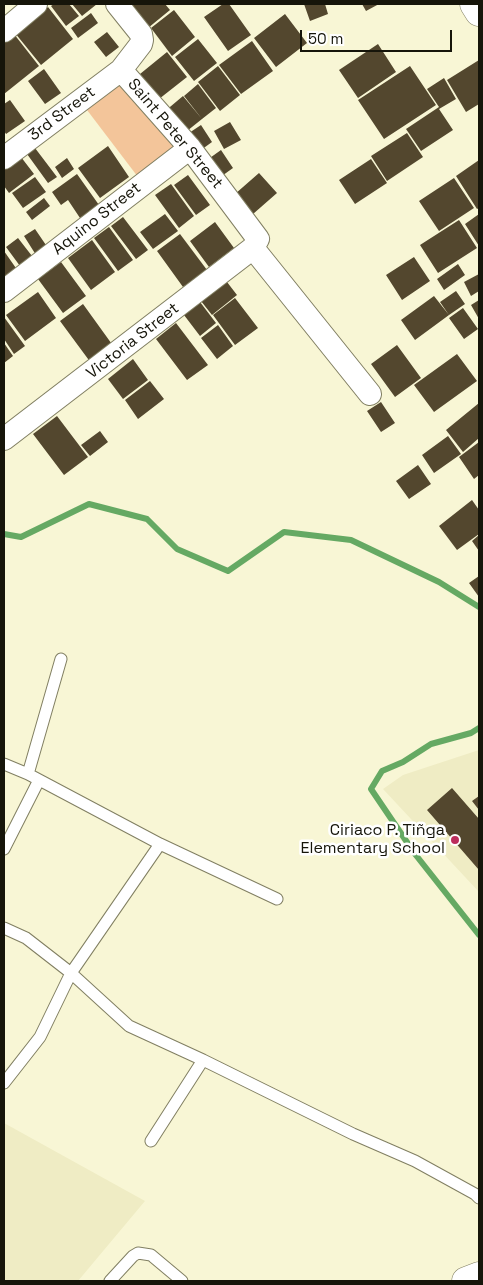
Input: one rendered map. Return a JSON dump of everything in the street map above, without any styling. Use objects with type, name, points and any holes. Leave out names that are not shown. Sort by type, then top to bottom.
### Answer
[{"type":"street","points":[[4,31],[36,4]]},
{"type":"street","name":"Saint Peter Street","points":[[118,4],[141,34],[142,40],[121,70],[190,148],[256,244],[370,394]]},
{"type":"street","points":[[474,4],[479,12]]},
{"type":"street","name":"3rd Street","points":[[4,158],[121,70]]},
{"type":"street","name":"Aquino Street","points":[[4,291],[190,148]]},
{"type":"street","name":"Victoria Street","points":[[4,439],[256,244]]},
{"type":"street","points":[[466,1281],[479,1276]]},
{"type":"lane","points":[[28,774],[61,659]]},
{"type":"lane","points":[[4,764],[28,774],[160,844],[277,899]]},
{"type":"lane","points":[[4,849],[38,780]]},
{"type":"lane","points":[[4,1083],[40,1037],[71,973],[160,844]]},
{"type":"lane","points":[[4,928],[26,938],[71,973],[129,1026],[204,1060],[353,1134],[415,1161],[479,1198]]},
{"type":"lane","points":[[152,1141],[204,1060]]},
{"type":"lane","points":[[110,1281],[132,1256],[138,1253],[150,1255],[182,1281]]},
{"type":"shaded area","points":[[119,84],[176,147],[138,177],[87,110]]},
{"type":"shaded area","name":"Ciriaco P. Tiñga Elementary School","points":[[479,750],[479,892],[383,789],[403,775]]},
{"type":"shaded area","points":[[4,1123],[145,1201],[78,1281],[4,1281]]},
{"type":"building","points":[[54,4],[69,4],[79,16],[66,26],[51,6]]},
{"type":"building","points":[[72,4],[97,4],[82,16]]},
{"type":"building","points":[[133,4],[165,4],[170,10],[148,28],[130,6]]},
{"type":"building","points":[[223,4],[229,4],[251,35],[228,51],[204,17]]},
{"type":"building","points":[[304,4],[325,4],[328,14],[310,21]]},
{"type":"building","points":[[362,4],[379,4],[366,11]]},
{"type":"building","points":[[48,7],[73,39],[41,65],[15,33]]},
{"type":"building","points":[[174,10],[195,37],[172,56],[151,28]]},
{"type":"building","points":[[91,13],[98,23],[78,38],[71,28]]},
{"type":"building","points":[[285,14],[307,43],[276,67],[254,38]]},
{"type":"building","points":[[107,32],[119,47],[106,57],[94,42]]},
{"type":"building","points":[[14,34],[39,66],[4,94],[4,42]]},
{"type":"building","points":[[198,39],[217,63],[194,81],[175,57]]},
{"type":"building","points":[[252,41],[273,71],[241,94],[219,65]]},
{"type":"building","points":[[378,44],[396,72],[358,98],[339,70]]},
{"type":"building","points":[[167,52],[187,77],[159,99],[140,74]]},
{"type":"building","points":[[479,60],[479,104],[466,112],[447,80]]},
{"type":"building","points":[[218,66],[240,95],[220,111],[198,82]]},
{"type":"building","points":[[410,66],[436,105],[384,139],[358,100]]},
{"type":"building","points":[[44,69],[61,93],[45,104],[28,81]]},
{"type":"building","points":[[444,78],[456,99],[439,109],[453,130],[421,151],[406,129],[439,107],[427,89]]},
{"type":"building","points":[[198,84],[216,108],[202,119],[184,96]]},
{"type":"building","points":[[183,96],[202,119],[182,135],[164,112]]},
{"type":"building","points":[[10,100],[25,121],[6,134],[4,131],[4,104]]},
{"type":"building","points":[[230,122],[241,140],[224,149],[214,131]]},
{"type":"building","points":[[201,125],[212,142],[201,150],[189,133]]},
{"type":"building","points":[[407,133],[423,157],[387,181],[371,156]]},
{"type":"building","points":[[108,146],[129,177],[100,198],[78,168]]},
{"type":"building","points":[[35,148],[57,177],[48,183],[27,154]]},
{"type":"building","points":[[221,150],[233,168],[219,178],[207,160]]},
{"type":"building","points":[[21,157],[34,174],[9,193],[4,186],[4,170]]},
{"type":"building","points":[[67,158],[74,169],[62,178],[55,167]]},
{"type":"building","points":[[371,159],[387,183],[355,204],[339,180]]},
{"type":"building","points":[[479,160],[479,208],[477,209],[456,176]]},
{"type":"building","points":[[259,173],[277,193],[253,214],[235,194]]},
{"type":"building","points":[[77,174],[99,205],[80,218],[68,200],[61,205],[52,192]]},
{"type":"building","points":[[188,175],[210,205],[196,215],[174,185]]},
{"type":"building","points":[[35,177],[46,192],[23,208],[12,193]]},
{"type":"building","points":[[454,178],[474,208],[439,231],[419,201]]},
{"type":"building","points":[[171,184],[194,216],[179,228],[155,195]]},
{"type":"building","points":[[44,198],[50,206],[32,220],[26,212]]},
{"type":"building","points":[[165,214],[178,231],[153,249],[140,232]]},
{"type":"building","points":[[479,214],[479,246],[465,224]]},
{"type":"building","points":[[123,217],[148,250],[136,259],[111,226]]},
{"type":"building","points":[[459,220],[477,248],[438,273],[420,245]]},
{"type":"building","points":[[215,222],[234,248],[209,267],[190,241]]},
{"type":"building","points":[[109,227],[133,260],[118,271],[94,238]]},
{"type":"building","points":[[35,229],[48,248],[36,255],[24,236]]},
{"type":"building","points":[[180,234],[207,270],[183,287],[157,251]]},
{"type":"building","points":[[18,238],[32,256],[20,266],[6,247]]},
{"type":"building","points":[[92,240],[115,272],[91,290],[68,258]]},
{"type":"building","points":[[4,251],[18,271],[4,282]]},
{"type":"building","points":[[414,257],[430,281],[402,300],[386,275]]},
{"type":"building","points":[[61,262],[86,296],[63,313],[38,279]]},
{"type":"building","points":[[458,264],[465,275],[444,290],[437,279]]},
{"type":"building","points":[[479,274],[479,291],[471,296],[464,282]]},
{"type":"building","points":[[227,282],[237,295],[212,315],[201,301]]},
{"type":"building","points":[[456,291],[465,304],[449,315],[440,302]]},
{"type":"building","points":[[38,292],[56,318],[25,341],[6,315]]},
{"type":"building","points":[[434,296],[449,315],[415,340],[401,320]]},
{"type":"building","points":[[235,298],[258,328],[235,345],[213,315]]},
{"type":"building","points":[[479,300],[479,319],[471,305]]},
{"type":"building","points":[[200,302],[216,323],[200,336],[184,315]]},
{"type":"building","points":[[83,304],[114,347],[91,363],[60,321]]},
{"type":"building","points":[[463,308],[478,329],[464,339],[449,318]]},
{"type":"building","points":[[4,317],[25,346],[14,354],[4,339]]},
{"type":"building","points":[[176,323],[208,365],[187,380],[156,339]]},
{"type":"building","points":[[218,325],[233,346],[217,359],[201,338]]},
{"type":"building","points":[[4,343],[13,356],[4,363]]},
{"type":"building","points":[[397,345],[421,378],[395,397],[371,364]]},
{"type":"building","points":[[457,354],[477,381],[434,412],[414,385]]},
{"type":"building","points":[[133,359],[148,380],[123,399],[108,379]]},
{"type":"building","points":[[150,381],[164,399],[138,419],[125,400]]},
{"type":"building","points":[[381,402],[395,423],[381,432],[367,411]]},
{"type":"building","points":[[479,403],[479,438],[463,452],[446,430]]},
{"type":"building","points":[[57,416],[88,457],[64,475],[33,434]]},
{"type":"building","points":[[100,431],[108,442],[90,456],[81,445]]},
{"type":"building","points":[[448,436],[461,454],[434,473],[422,455]]},
{"type":"building","points":[[479,442],[479,475],[474,479],[459,457]]},
{"type":"building","points":[[418,465],[431,484],[409,499],[396,481]]},
{"type":"building","points":[[472,500],[479,510],[479,534],[457,550],[439,526]]},
{"type":"building","points":[[479,535],[479,551],[472,541]]},
{"type":"building","points":[[479,576],[479,597],[469,583]]},
{"type":"building","points":[[452,788],[479,819],[479,870],[427,810]]},
{"type":"building","points":[[479,796],[479,810],[472,801]]},
{"type":"waterway","points":[[4,534],[21,537],[89,504],[147,519],[177,549],[228,571],[284,532],[351,540],[439,582],[479,607]]},
{"type":"waterway","points":[[479,728],[471,733],[431,744],[403,762],[382,771],[371,789],[415,854],[479,935]]},
{"type":"place","name":"Ciriaco P. Tiñga Elementary School","points":[[455,840]]}]
